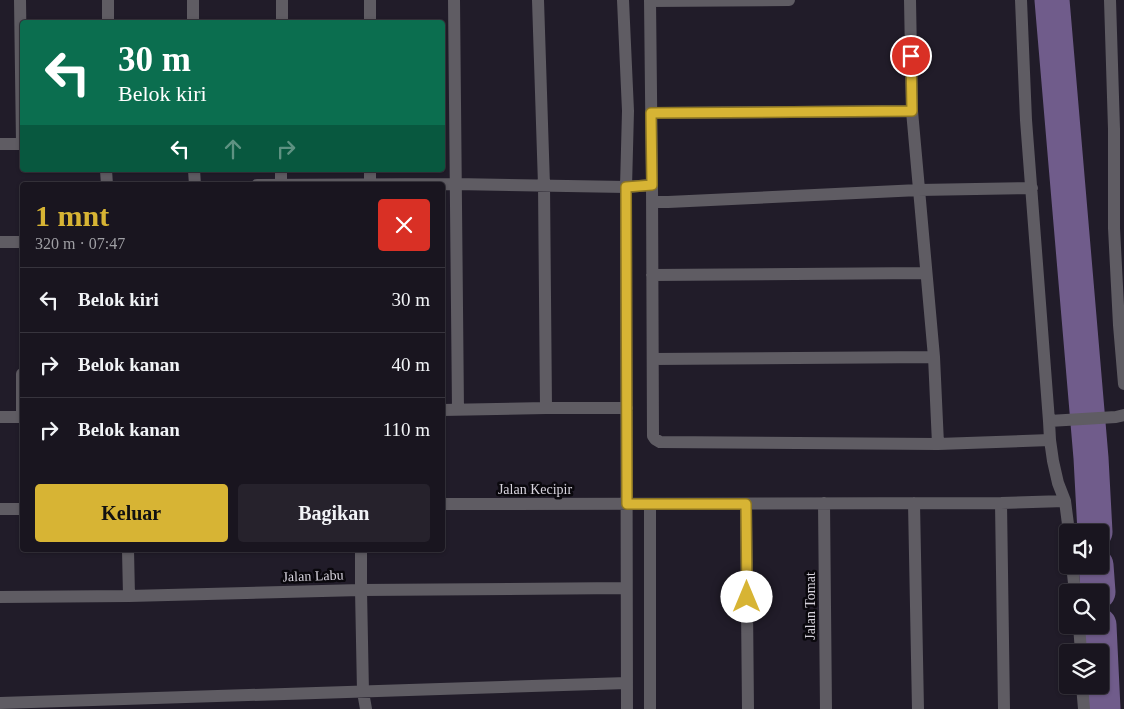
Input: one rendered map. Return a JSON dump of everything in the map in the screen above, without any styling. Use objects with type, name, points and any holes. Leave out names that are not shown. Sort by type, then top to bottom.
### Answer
[{"type":"street","points":[[20,0],[20,20]]},
{"type":"street","points":[[108,0],[108,20]]},
{"type":"street","points":[[192,0],[193,20]]},
{"type":"street","points":[[282,0],[282,20]]},
{"type":"street","points":[[370,0],[370,20]]},
{"type":"street","points":[[454,0],[458,410]]},
{"type":"street","points":[[538,0],[544,185],[546,408]]},
{"type":"street","points":[[624,0],[628,111],[626,187],[627,709]]},
{"type":"street","points":[[789,0],[650,0],[653,436],[655,440],[660,442],[938,444],[1050,440]]},
{"type":"street","points":[[910,0],[912,111],[934,357],[938,444]]},
{"type":"street","points":[[1020,0],[1026,120],[1050,440],[1058,482],[1066,501],[1068,524]]},
{"type":"street","points":[[1110,0],[1124,384]]},
{"type":"street","points":[[651,113],[912,111]]},
{"type":"street","points":[[0,144],[20,144]]},
{"type":"street","points":[[445,184],[626,187],[652,185]]},
{"type":"street","points":[[652,202],[919,190],[1032,188]]},
{"type":"street","points":[[0,242],[20,242]]},
{"type":"street","points":[[652,275],[926,273]]},
{"type":"street","points":[[653,359],[934,357]]},
{"type":"street","points":[[445,410],[627,408]]},
{"type":"street","points":[[1049,421],[1120,416]]},
{"type":"street","points":[[0,417],[20,417]]},
{"type":"street","name":"Jalan Kecipir","points":[[445,504],[1001,503],[1066,501]]},
{"type":"street","name":"Jalan Tomat","points":[[824,503],[826,709]]},
{"type":"street","points":[[914,503],[918,709]]},
{"type":"street","points":[[1001,503],[1004,709]]},
{"type":"street","points":[[650,504],[650,709]]},
{"type":"street","points":[[746,504],[748,709]]},
{"type":"street","points":[[0,510],[20,509]]},
{"type":"street","points":[[128,552],[129,596]]},
{"type":"street","points":[[361,552],[363,692],[366,709]]},
{"type":"street","name":"Jalan Labu","points":[[0,597],[129,596],[361,590],[626,588]]},
{"type":"street","points":[[0,703],[627,683]]},
{"type":"street","points":[[1083,694],[1084,709]]},
{"type":"waterway","points":[[1052,0],[1091,458],[1095,524]]},
{"type":"waterway","points":[[1097,574],[1097,584]]},
{"type":"waterway","points":[[1099,634],[1103,709]]},
{"type":"route","points":[[747,597],[746,504],[627,504],[626,187],[652,185],[651,113],[912,111],[911,56]]}]
